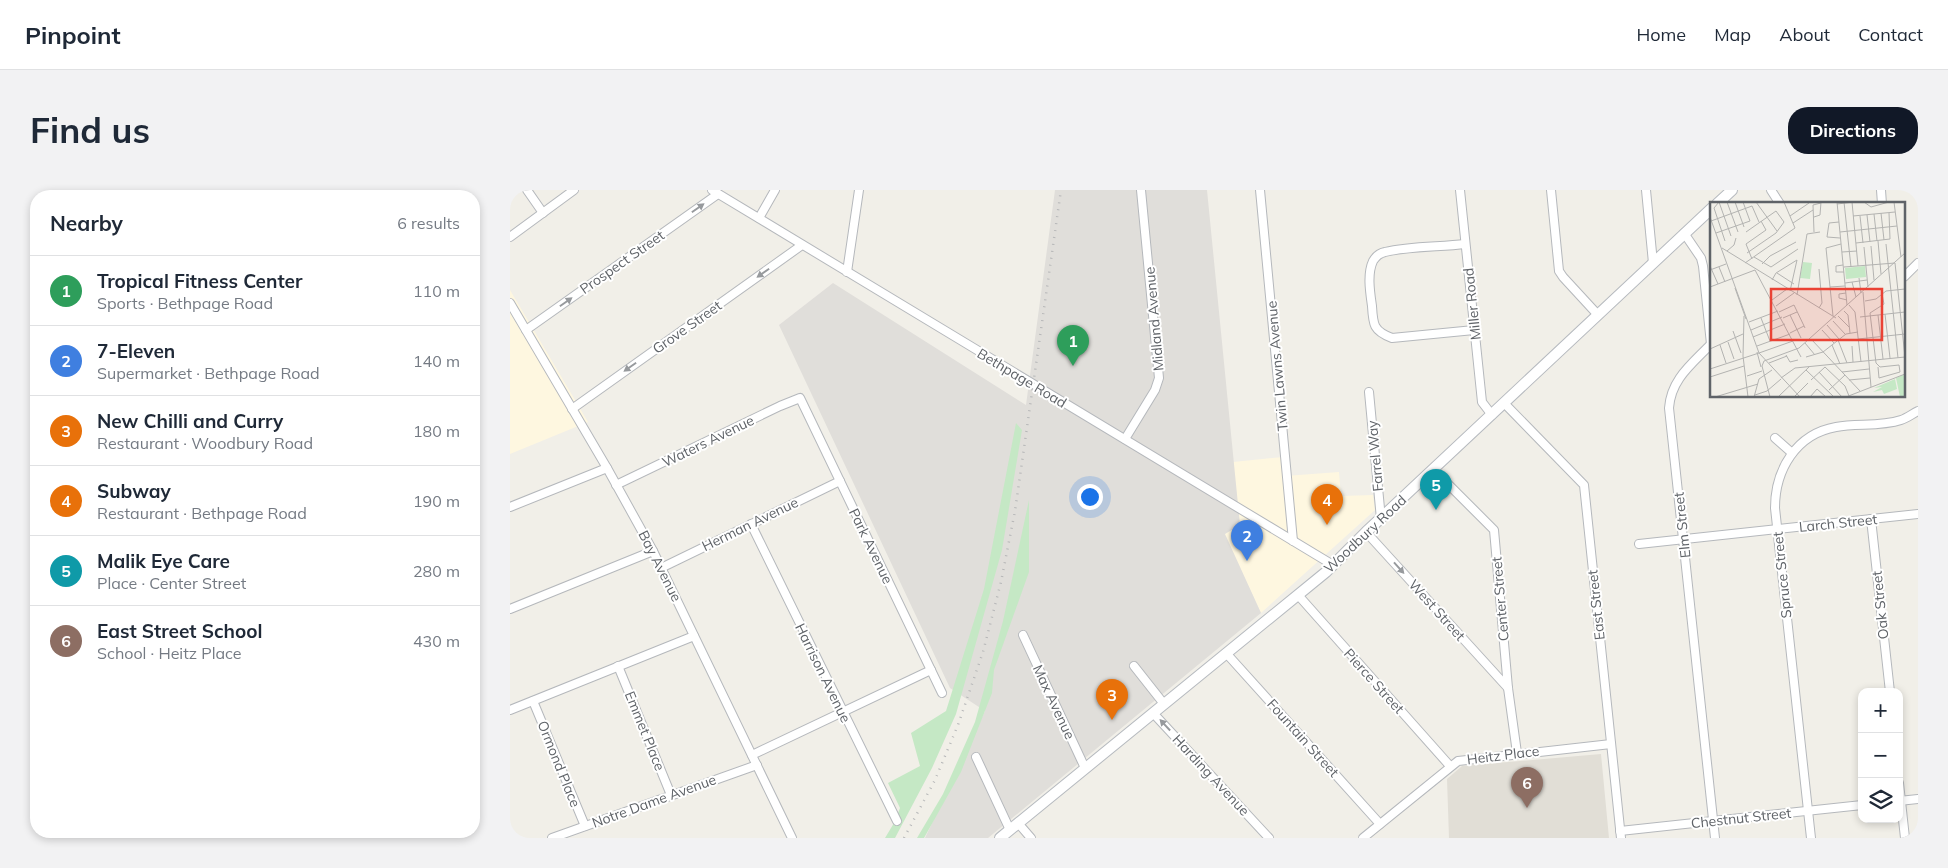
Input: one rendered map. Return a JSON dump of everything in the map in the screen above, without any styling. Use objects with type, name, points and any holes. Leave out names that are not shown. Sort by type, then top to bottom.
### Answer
[{"type":"main road","points":[[1719,202],[1732,190]]},
{"type":"main road","name":"Woodbury Road","points":[[1000,838],[1333,565],[1710,210]]},
{"type":"street","points":[[527,190],[543,213]]},
{"type":"street","points":[[510,237],[574,190]]},
{"type":"street","points":[[759,218],[775,190]]},
{"type":"street","points":[[848,272],[859,190]]},
{"type":"street","name":"Midland Avenue","points":[[1125,439],[1155,390],[1159,378],[1141,190]]},
{"type":"street","name":"Twin Lawns Avenue","points":[[1260,190],[1293,541]]},
{"type":"street","name":"Miller Road","points":[[1460,190],[1482,402],[1492,415]]},
{"type":"street","points":[[1551,190],[1560,271],[1563,278],[1598,315]]},
{"type":"street","points":[[1646,190],[1653,263]]},
{"type":"street","points":[[1771,190],[1779,202]]},
{"type":"street","name":"Bethpage Road","points":[[715,192],[1333,565]]},
{"type":"street","name":"Prospect Street","points":[[526,330],[715,192]]},
{"type":"street","name":"Elm Street","points":[[1684,233],[1701,258],[1710,327]]},
{"type":"street","points":[[1466,244],[1401,250],[1380,254],[1374,259],[1370,271],[1372,306],[1376,328],[1382,335],[1392,338],[1474,330]]},
{"type":"street","name":"Grove Street","points":[[572,409],[802,245]]},
{"type":"street","points":[[1906,275],[1918,264]]},
{"type":"street","name":"Bay Avenue","points":[[510,303],[607,468],[653,551],[792,838]]},
{"type":"street","name":"Elm Street","points":[[1710,346],[1681,375],[1673,387],[1669,408],[1716,838]]},
{"type":"street","name":"Farrel Way","points":[[1369,392],[1381,519]]},
{"type":"street","name":"Park Avenue","points":[[800,398],[942,693]]},
{"type":"street","name":"Waters Avenue","points":[[616,485],[800,398]]},
{"type":"street","name":"East Street","points":[[1504,403],[1584,484],[1620,835]]},
{"type":"street","name":"Spruce Street","points":[[1810,838],[1777,529],[1775,508],[1776,486],[1781,470],[1792,453],[1808,438],[1821,431],[1836,427],[1900,420],[1918,411]]},
{"type":"street","points":[[1774,438],[1792,453]]},
{"type":"street","points":[[510,507],[607,468]]},
{"type":"street","name":"Center Street","points":[[1434,470],[1494,530],[1508,688],[1517,753]]},
{"type":"street","name":"Herman Avenue","points":[[661,568],[840,481]]},
{"type":"street","name":"Larch Street","points":[[1638,544],[1918,514]]},
{"type":"street","name":"Oak Street","points":[[1871,519],[1890,688]]},
{"type":"street","name":"Harrison Avenue","points":[[751,524],[897,821]]},
{"type":"street","name":"West Street","points":[[1366,532],[1508,688]]},
{"type":"street","points":[[510,609],[653,551]]},
{"type":"street","name":"Pierce Street","points":[[1298,595],[1450,766]]},
{"type":"street","name":"Max Avenue","points":[[1023,635],[1085,768]]},
{"type":"street","points":[[510,710],[694,636]]},
{"type":"street","name":"Fountain Street","points":[[1226,653],[1380,824]]},
{"type":"street","name":"Emmet Place","points":[[618,666],[671,795]]},
{"type":"street","points":[[1134,666],[1164,704]]},
{"type":"street","points":[[752,755],[931,670]]},
{"type":"street","name":"Ormond Place","points":[[533,701],[585,826]]},
{"type":"street","name":"Harding Avenue","points":[[1153,713],[1269,838]]},
{"type":"street","name":"Heitz Place","points":[[1363,838],[1450,766],[1464,760],[1611,744]]},
{"type":"street","points":[[976,757],[1014,827],[1031,838]]},
{"type":"street","name":"Notre Dame Avenue","points":[[552,838],[757,765]]},
{"type":"street","points":[[1903,801],[1918,799]]},
{"type":"street","name":"Chestnut Street","points":[[1620,835],[1714,821],[1858,805]]},
{"type":"street","points":[[1903,823],[1905,838]]},
{"type":"shaded area","points":[[1055,190],[1207,190],[1240,525],[1225,534],[1261,613],[988,838],[925,838],[985,711],[950,688],[779,325],[833,283],[1026,405]]},
{"type":"shaded area","points":[[510,290],[588,422],[510,454]]},
{"type":"shaded area","points":[[1283,457],[1285,476],[1339,472],[1341,496],[1373,495],[1375,510],[1261,613],[1224,534],[1240,525],[1233,462]]},
{"type":"shaded area","points":[[1601,754],[1609,838],[1449,838],[1447,779],[1462,766]]},
{"type":"green space","points":[[1016,423],[1022,430],[1002,550],[956,714],[932,768],[895,838],[885,838],[900,808],[888,783],[920,766],[911,733],[946,711],[984,589]]},
{"type":"green space","points":[[1029,500],[1029,572],[994,670],[992,693],[961,772],[924,838],[917,838],[943,794],[975,722],[1003,621]]},
{"type":"railway","points":[[904,838],[935,780],[958,725],[983,652],[1001,582],[1015,511],[1061,190]]},
{"type":"place","name":"Tropical Fitness Center","points":[[1073,366]]},
{"type":"place","name":"Malik Eye Care","points":[[1436,510]]},
{"type":"place","name":"Subway","points":[[1327,525]]},
{"type":"place","name":"7-Eleven","points":[[1247,561]]},
{"type":"place","name":"New Chilli and Curry","points":[[1112,720]]},
{"type":"place","name":"East Street School","points":[[1527,808]]}]
